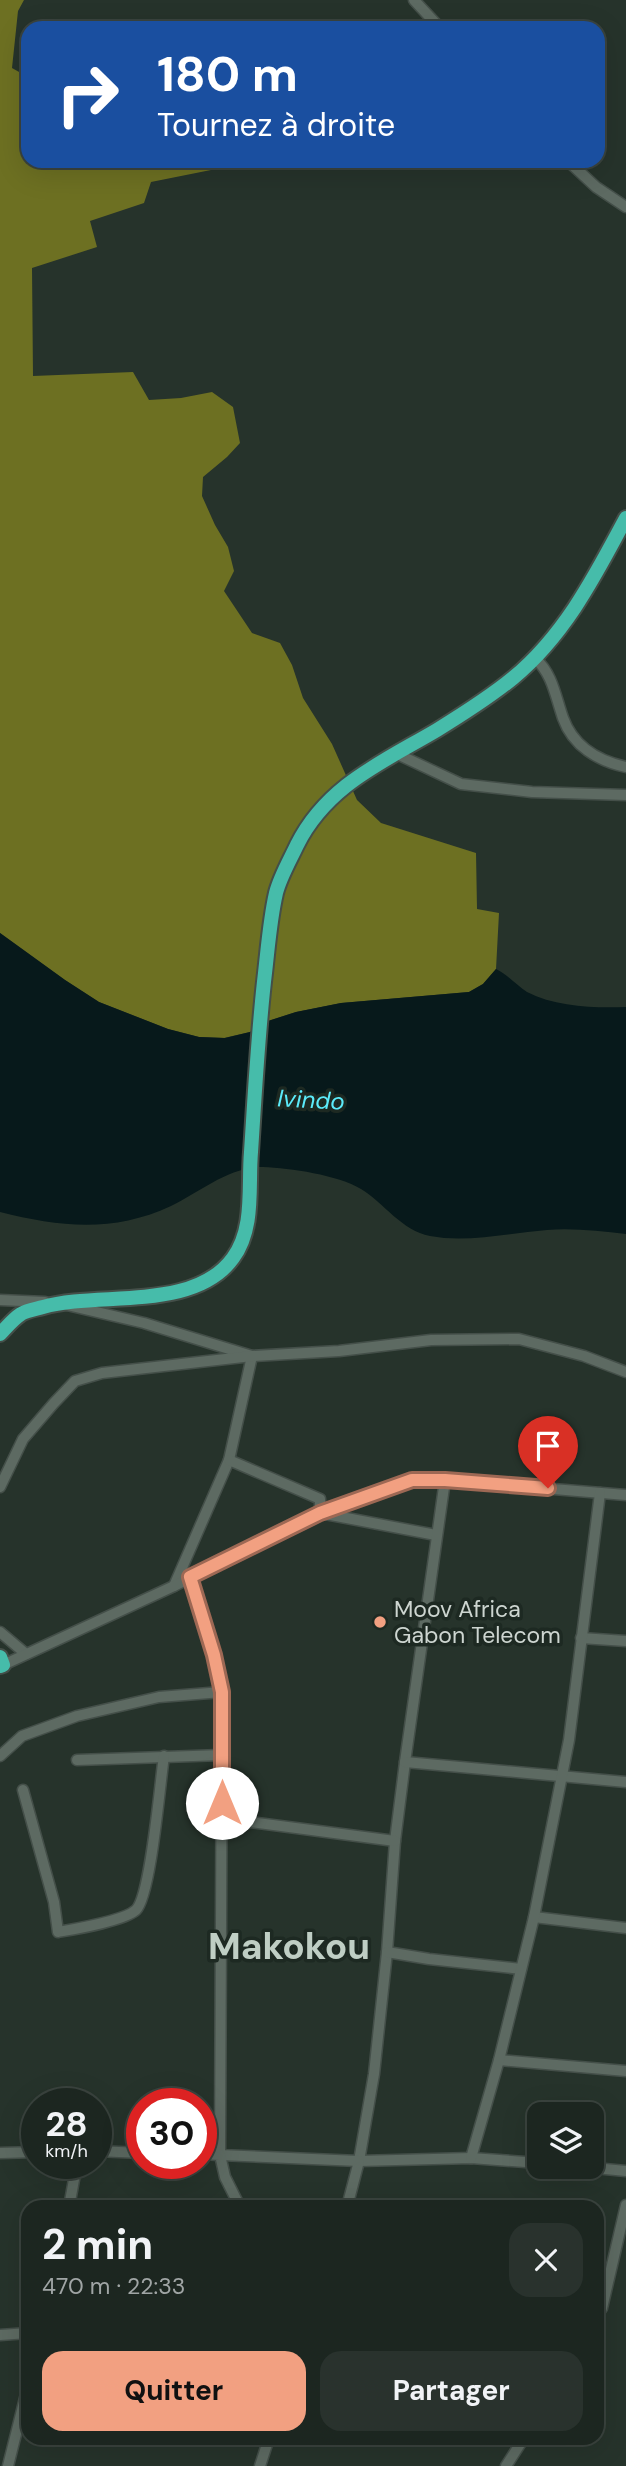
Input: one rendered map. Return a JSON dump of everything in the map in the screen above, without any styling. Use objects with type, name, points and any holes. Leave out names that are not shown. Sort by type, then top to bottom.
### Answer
[{"type":"highway","points":[[0,1334],[22,1313],[57,1303],[185,1290],[220,1272],[233,1258],[245,1237],[249,1219],[249,1174],[261,1007],[277,891],[299,842],[315,817],[340,789],[372,765],[437,730],[491,695],[535,658],[582,598],[626,518]]},
{"type":"street","points":[[414,0],[434,21]]},
{"type":"street","points":[[576,168],[596,187],[626,207]]},
{"type":"street","points":[[535,658],[553,682],[564,721],[574,737],[587,752],[626,767]]},
{"type":"street","points":[[395,753],[461,783],[532,792],[626,795]]},
{"type":"street","points":[[0,1300],[57,1303],[144,1323],[253,1356]]},
{"type":"street","points":[[0,1487],[23,1439],[75,1381],[102,1373],[431,1340],[519,1339],[583,1356],[626,1372]]},
{"type":"street","points":[[174,1586],[229,1460],[253,1356]]},
{"type":"street","points":[[229,1460],[320,1499],[320,1513]]},
{"type":"street","points":[[1,1662],[26,1654],[174,1586],[320,1513],[412,1480],[445,1480],[626,1495]]},
{"type":"street","points":[[349,2200],[359,2161],[374,2074],[395,1841],[445,1480]]},
{"type":"street","points":[[471,2158],[499,2060],[534,1917],[569,1740],[600,1493]]},
{"type":"street","points":[[320,1513],[436,1535]]},
{"type":"street","points":[[190,1577],[214,1655],[222,1692],[220,2155],[225,2177],[236,2200]]},
{"type":"street","points":[[0,1632],[26,1654]]},
{"type":"street","points":[[581,1639],[626,1641]]},
{"type":"street","points":[[0,1756],[22,1736],[77,1716],[159,1697],[222,1692]]},
{"type":"street","points":[[77,1760],[222,1755]]},
{"type":"street","points":[[23,1790],[54,1902],[58,1932],[96,1925],[134,1911],[139,1903],[147,1881],[164,1756]]},
{"type":"street","points":[[405,1762],[626,1782]]},
{"type":"street","points":[[222,1827],[250,1822],[395,1841]]},
{"type":"street","points":[[534,1917],[626,1928]]},
{"type":"street","points":[[387,1952],[521,1969]]},
{"type":"street","points":[[499,2060],[626,2071]]},
{"type":"street","points":[[0,2153],[21,2152]]},
{"type":"street","points":[[217,2155],[359,2161],[471,2158],[527,2162]]},
{"type":"street","points":[[604,2169],[626,2171]]},
{"type":"street","points":[[70,2200],[74,2179]]},
{"type":"street","points":[[604,2299],[626,2205]]},
{"type":"street","points":[[0,2335],[21,2334]]},
{"type":"street","points":[[8,2466],[21,2414]]},
{"type":"street","points":[[260,2466],[267,2445]]},
{"type":"street","points":[[506,2466],[520,2445]]},
{"type":"shaded area","points":[[0,0],[24,0],[18,11],[12,68],[21,73],[21,168],[221,168],[151,182],[144,203],[90,221],[97,247],[32,268],[33,376],[133,372],[149,400],[212,392],[233,407],[240,443],[203,477],[202,496],[228,547],[234,571],[224,591],[252,633],[280,643],[292,665],[303,698],[332,744],[357,800],[381,823],[476,853],[477,909],[499,913],[496,969],[483,984],[469,992],[341,1003],[296,1012],[268,1021],[250,1032],[224,1038],[199,1037],[168,1029],[99,1002],[0,933]]},
{"type":"water","name":"Ivindo","points":[[0,933],[99,1002],[168,1029],[199,1037],[225,1038],[250,1032],[268,1021],[296,1012],[341,1003],[469,992],[483,984],[496,969],[527,992],[550,1001],[588,1007],[626,1007],[626,1234],[567,1229],[473,1238],[430,1236],[411,1229],[351,1184],[314,1173],[263,1167],[227,1175],[149,1215],[107,1224],[65,1224],[0,1212]]},
{"type":"place","name":"Moov Africa Gabon Telecom","points":[[380,1622]]},
{"type":"district","name":"Makokou","points":[[289,1946]]},
{"type":"route","points":[[222,1803],[222,1692],[214,1655],[190,1577],[320,1513],[412,1480],[548,1488]]}]
